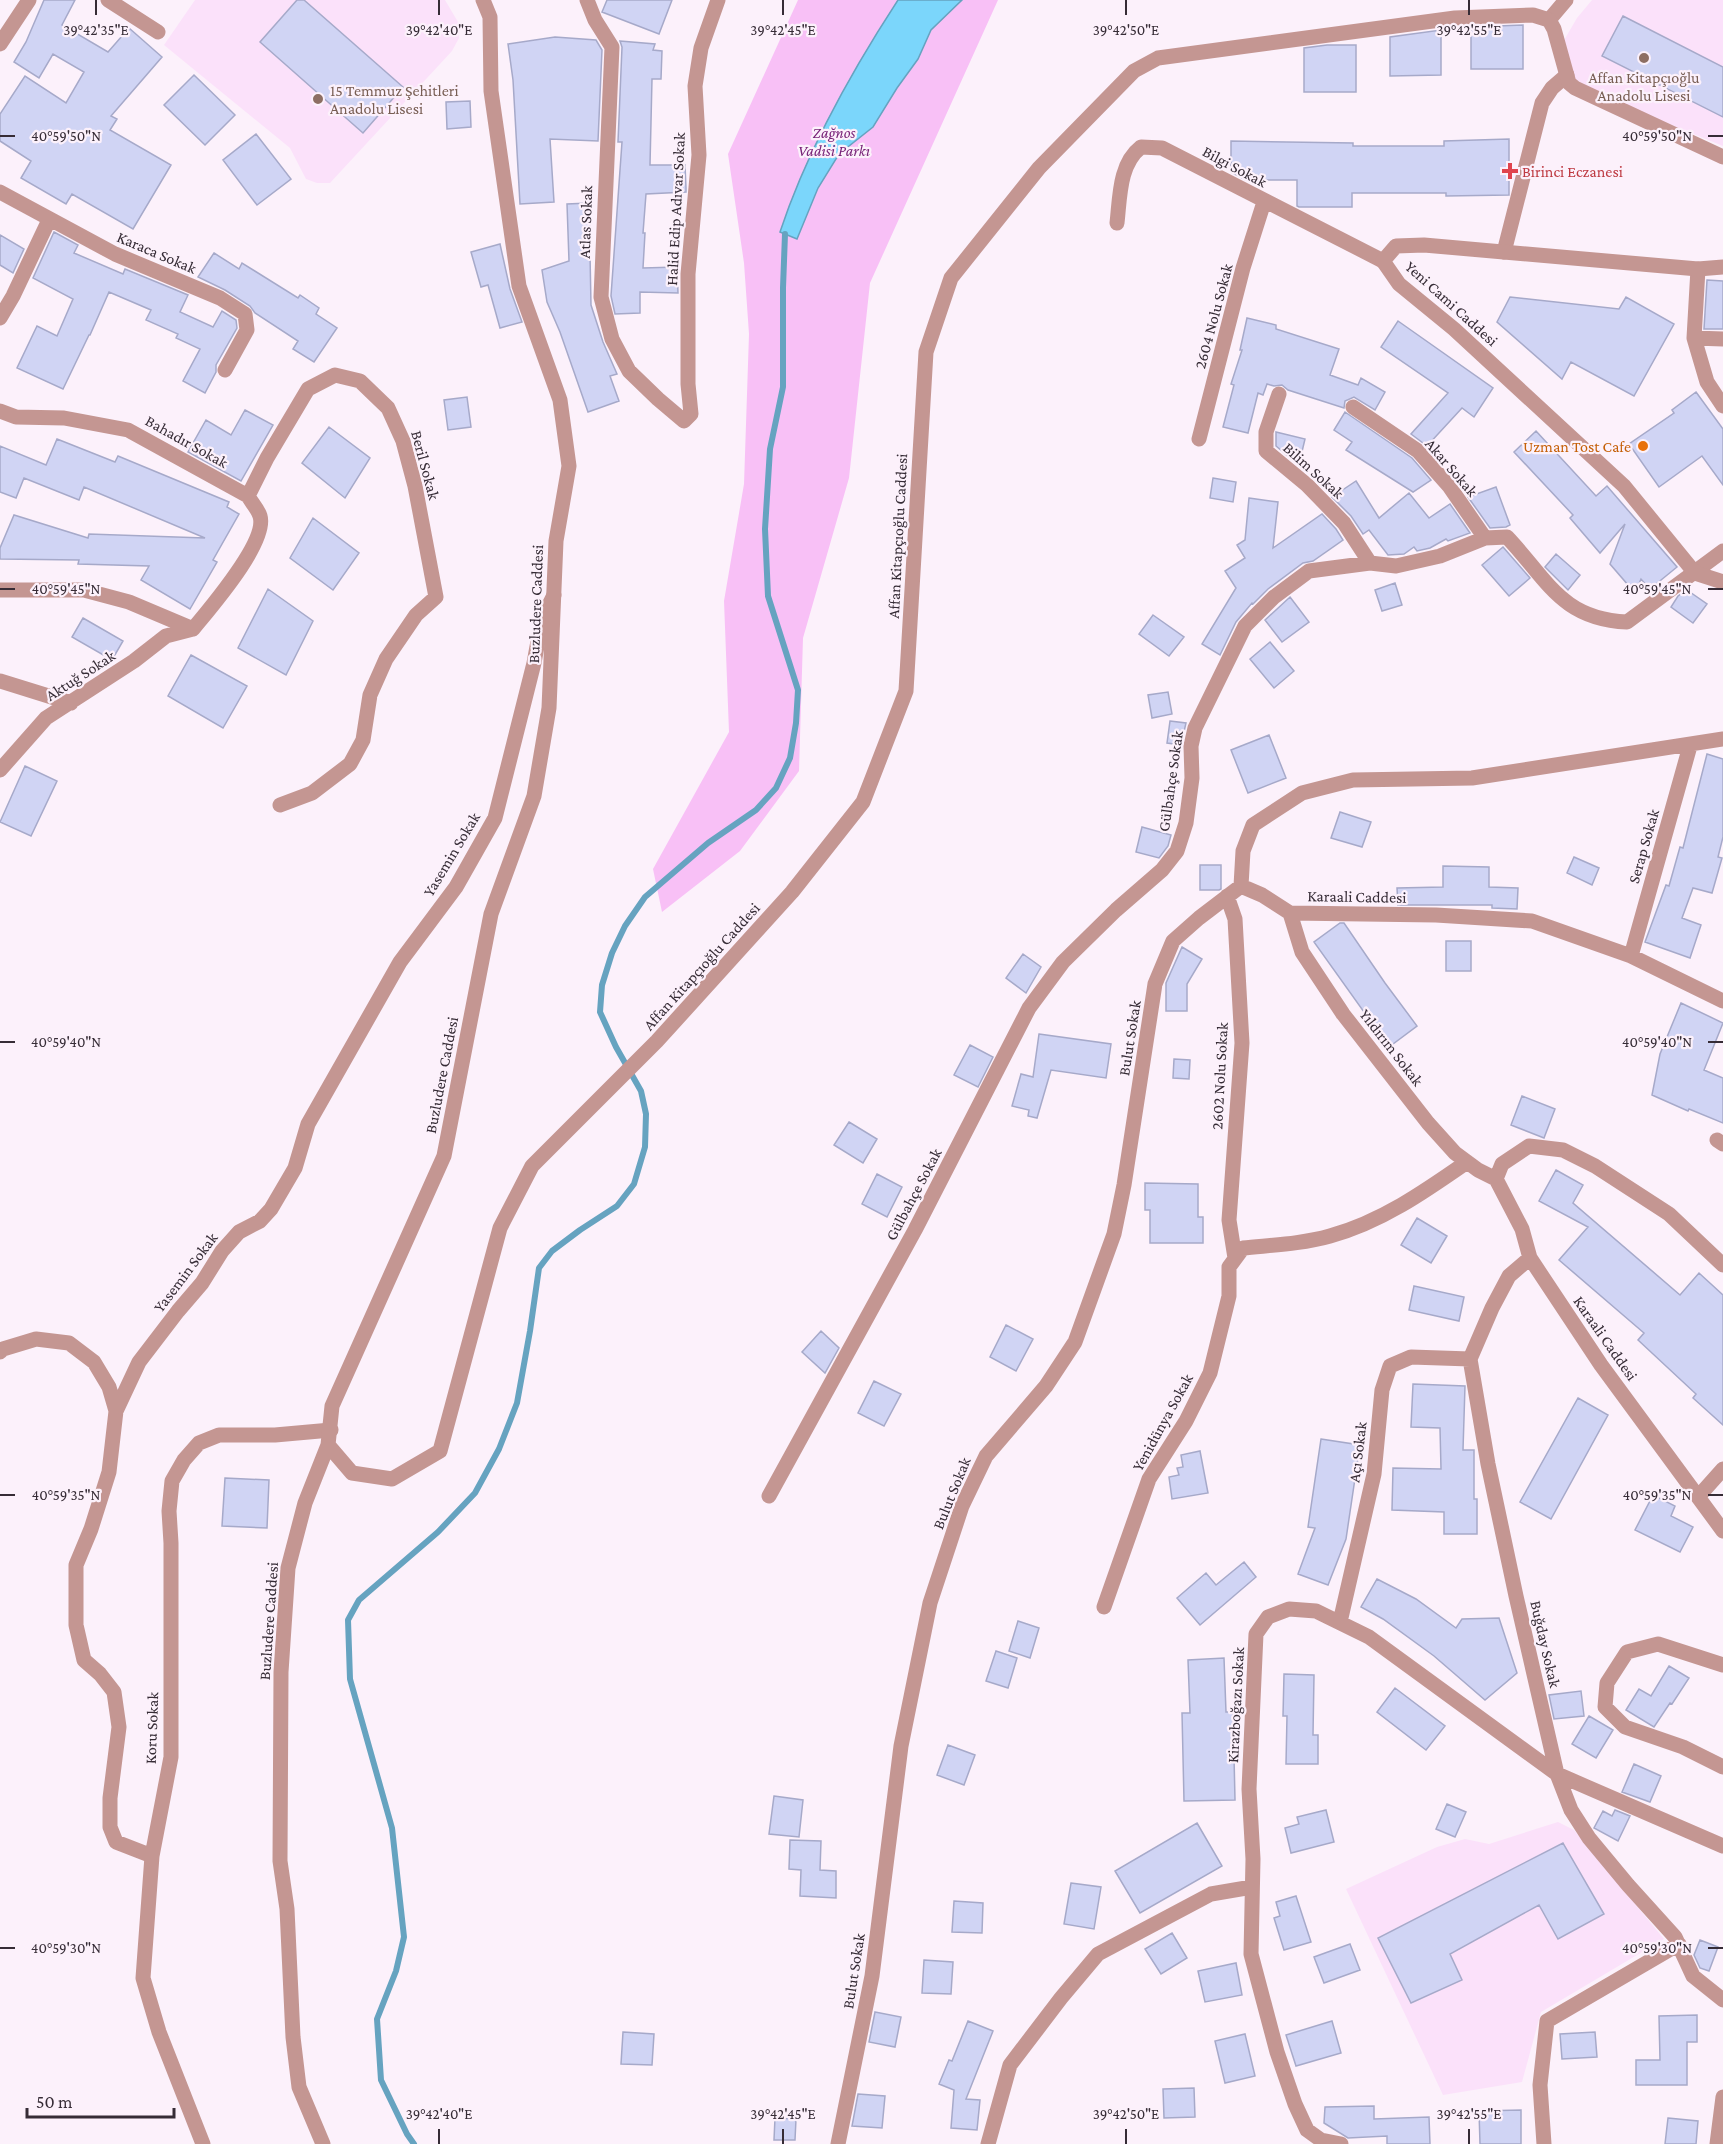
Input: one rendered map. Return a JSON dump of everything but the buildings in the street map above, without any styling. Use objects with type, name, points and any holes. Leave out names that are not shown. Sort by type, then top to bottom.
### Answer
[{"type":"street","points":[[1,40],[28,0]]},
{"type":"street","points":[[108,0],[158,32]]},
{"type":"street","name":"Buzludere Caddesi","points":[[323,2144],[299,2087],[293,2037],[287,1909],[280,1861],[281,1672],[288,1568],[305,1503],[329,1437],[332,1406],[444,1156],[491,914],[534,796],[549,708],[556,541],[569,466],[560,400],[519,286],[491,91],[490,17],[483,0]]},
{"type":"street","name":"Atlas Sokak","points":[[587,0],[612,47],[601,297],[612,339],[629,371],[684,421]]},
{"type":"street","name":"Halid Edip Adıvar Sokak","points":[[684,421],[691,414],[688,384],[688,274],[699,155],[695,86],[701,48],[718,0]]},
{"type":"street","points":[[1566,0],[1549,20],[1554,29],[1569,83],[1575,88],[1723,157]]},
{"type":"street","name":"Affan Kitapçıoğlu Caddesi","points":[[329,1437],[352,1473],[392,1479],[440,1451],[500,1228],[532,1166],[657,1041],[792,892],[863,802],[906,691],[926,352],[951,278],[1039,168],[1134,71],[1158,58],[1455,18],[1533,15],[1549,20]]},
{"type":"street","points":[[1504,252],[1542,103],[1552,88],[1567,75]]},
{"type":"street","name":"Bilgi Sokak","points":[[1117,222],[1122,182],[1131,154],[1141,147],[1162,148],[1383,261]]},
{"type":"street","name":"Karaca Sokak","points":[[0,192],[115,255],[220,298],[245,314],[247,330],[225,370]]},
{"type":"street","name":"2604 Nolu Sokak","points":[[1199,439],[1243,268],[1264,202]]},
{"type":"street","points":[[0,318],[49,220]]},
{"type":"street","name":"Yeni Cami Caddesi","points":[[1695,573],[1624,486],[1454,328],[1399,284],[1383,261],[1396,246],[1424,245],[1698,268],[1723,267]]},
{"type":"street","points":[[1698,268],[1694,338],[1707,382],[1723,406]]},
{"type":"street","points":[[1694,338],[1723,339]]},
{"type":"street","name":"Beril Sokak","points":[[248,496],[267,458],[308,389],[335,375],[360,381],[388,408],[404,441],[436,597],[416,615],[386,658],[370,695],[363,740],[350,764],[312,793],[280,805]]},
{"type":"street","name":"Bilim Sokak","points":[[1279,394],[1266,432],[1266,451],[1307,485],[1344,523],[1370,563]]},
{"type":"street","name":"Akar Sokak","points":[[1353,407],[1418,451],[1449,486],[1485,538]]},
{"type":"street","name":"Bahadır Sokak","points":[[0,411],[16,417],[64,418],[128,430],[248,496]]},
{"type":"street","points":[[0,590],[84,590],[129,602],[193,629],[230,583],[258,538],[260,516],[248,496]]},
{"type":"street","points":[[1485,538],[1507,537],[1542,580],[1571,605],[1590,616],[1607,621],[1627,622],[1723,551]]},
{"type":"street","name":"Gülbahçe Sokak","points":[[770,1496],[915,1230],[1029,1008],[1063,962],[1116,910],[1162,870],[1177,851],[1186,823],[1192,778],[1191,746],[1195,728],[1245,626],[1274,597],[1309,572],[1370,563],[1396,566],[1407,564],[1440,556],[1485,538]]},
{"type":"street","points":[[1695,573],[1723,582]]},
{"type":"street","name":"Yasemin Sokak","points":[[152,1856],[116,1842],[110,1827],[110,1798],[119,1727],[114,1692],[100,1674],[84,1660],[76,1624],[76,1565],[110,1472],[116,1411],[139,1362],[202,1283],[222,1251],[239,1232],[260,1221],[271,1209],[294,1168],[308,1124],[400,962],[456,887],[495,818],[534,663],[542,619],[554,595]]},
{"type":"street","name":"Aktuğ Sokak","points":[[0,770],[46,718],[134,661],[166,636],[193,629]]},
{"type":"street","points":[[0,681],[71,703]]},
{"type":"street","points":[[1241,886],[1243,851],[1253,825],[1302,793],[1353,780],[1472,778],[1690,746],[1723,739]]},
{"type":"street","name":"Serap Sokak","points":[[1631,956],[1690,746]]},
{"type":"street","name":"Bulut Sokak","points":[[838,2144],[873,1976],[901,1746],[930,1603],[962,1506],[986,1456],[1046,1386],[1075,1342],[1114,1234],[1124,1185],[1155,984],[1173,941],[1241,886]]},
{"type":"street","name":"Karaali Caddesi","points":[[1241,886],[1262,895],[1290,913],[1436,915],[1532,921],[1631,956],[1723,1001]]},
{"type":"street","name":"2602 Nolu Sokak","points":[[1227,896],[1235,919],[1242,1043],[1228,1220],[1235,1258]]},
{"type":"street","name":"Yıldırım Sokak","points":[[1290,913],[1302,952],[1343,1014],[1428,1123],[1455,1153],[1478,1170],[1496,1179]]},
{"type":"street","points":[[1496,1179],[1502,1164],[1529,1146],[1563,1150],[1595,1166],[1669,1214],[1723,1265]]},
{"type":"street","points":[[1235,1258],[1243,1248],[1327,1237],[1356,1228],[1404,1205],[1467,1162]]},
{"type":"street","name":"Karaali Caddesi","points":[[1496,1179],[1522,1229],[1530,1258],[1601,1365],[1723,1531]]},
{"type":"street","name":"Yenidünya Sokak","points":[[1104,1607],[1149,1479],[1186,1421],[1210,1373],[1229,1296],[1229,1267],[1235,1258]]},
{"type":"street","points":[[1470,1359],[1509,1276],[1530,1258]]},
{"type":"street","points":[[0,1352],[3,1349],[36,1339],[69,1343],[94,1362],[109,1388],[116,1411]]},
{"type":"street","name":"Açı Sokak","points":[[1341,1622],[1374,1474],[1382,1390],[1390,1366],[1411,1357],[1470,1359]]},
{"type":"street","name":"Buğday Sokak","points":[[1470,1359],[1488,1464],[1509,1563],[1557,1774],[1571,1810],[1589,1838],[1628,1886],[1675,1937],[1693,1976],[1723,2000]]},
{"type":"street","name":"Koru Sokak","points":[[203,2144],[159,2032],[143,1978],[152,1856],[171,1757],[169,1511],[172,1481],[184,1460],[199,1443],[219,1435],[329,1437]]},
{"type":"street","points":[[1698,1497],[1723,1469]]},
{"type":"street","name":"Kirazboğazı Sokak","points":[[1341,2144],[1321,2139],[1307,2130],[1295,2104],[1277,2052],[1251,1954],[1252,1887],[1249,1789],[1256,1634],[1268,1617],[1289,1609],[1316,1611],[1341,1622],[1378,1644],[1557,1774],[1723,1846]]},
{"type":"street","points":[[1723,1665],[1658,1644],[1627,1652],[1607,1683],[1605,1707],[1625,1727],[1683,1747],[1723,1767]]},
{"type":"street","points":[[988,2144],[1010,2065],[1060,1998],[1098,1954],[1211,1894],[1252,1887]]},
{"type":"street","points":[[1544,2144],[1540,2085],[1547,2021],[1678,1944]]},
{"type":"street","points":[[1717,2144],[1723,2097]]},
{"type":"shaded area","name":"15 Temmuz Şehitleri Anadolu Lisesi","points":[[195,0],[445,0],[458,22],[459,38],[452,51],[330,183],[317,183],[306,179],[290,148],[164,45]]},
{"type":"shaded area","name":"Affan Kitapçıoğlu Anadolu Lisesi","points":[[1592,0],[1723,0],[1723,146],[1620,104],[1576,81],[1563,42],[1577,18]]},
{"type":"shaded area","points":[[1558,1822],[1574,1830],[1664,1939],[1541,2012],[1522,2082],[1443,2095],[1346,1889],[1437,1847],[1465,1839],[1489,1844]]},
{"type":"green space","name":"Zağnos Vadisi Parkı","points":[[798,0],[998,0],[870,283],[849,478],[803,638],[799,771],[740,851],[662,912],[653,869],[729,732],[724,601],[744,484],[749,334],[744,263],[728,154]]},
{"type":"water","points":[[898,0],[962,0],[931,30],[918,59],[873,127],[839,154],[818,188],[797,239],[780,232],[803,171],[832,112],[847,83]]},
{"type":"waterway","points":[[414,2144],[381,2080],[377,2019],[396,1971],[404,1937],[392,1828],[350,1679],[348,1620],[359,1600],[438,1532],[475,1493],[499,1449],[517,1403],[539,1268],[552,1251],[617,1206],[634,1184],[645,1147],[646,1114],[641,1091],[616,1047],[600,1012],[602,985],[612,953],[625,926],[645,897],[708,843],[756,810],[776,788],[790,758],[796,723],[798,690],[768,596],[765,529],[770,449],[783,387],[785,234]]},
{"type":"place","name":"Affan Kitapçıoğlu Anadolu Lisesi","points":[[1644,58]]},
{"type":"place","name":"15 Temmuz Şehitleri Anadolu Lisesi","points":[[318,99]]},
{"type":"place","name":"Birinci Eczanesi","points":[[1510,171]]},
{"type":"place","name":"Uzman Tost Cafe","points":[[1643,446]]}]
